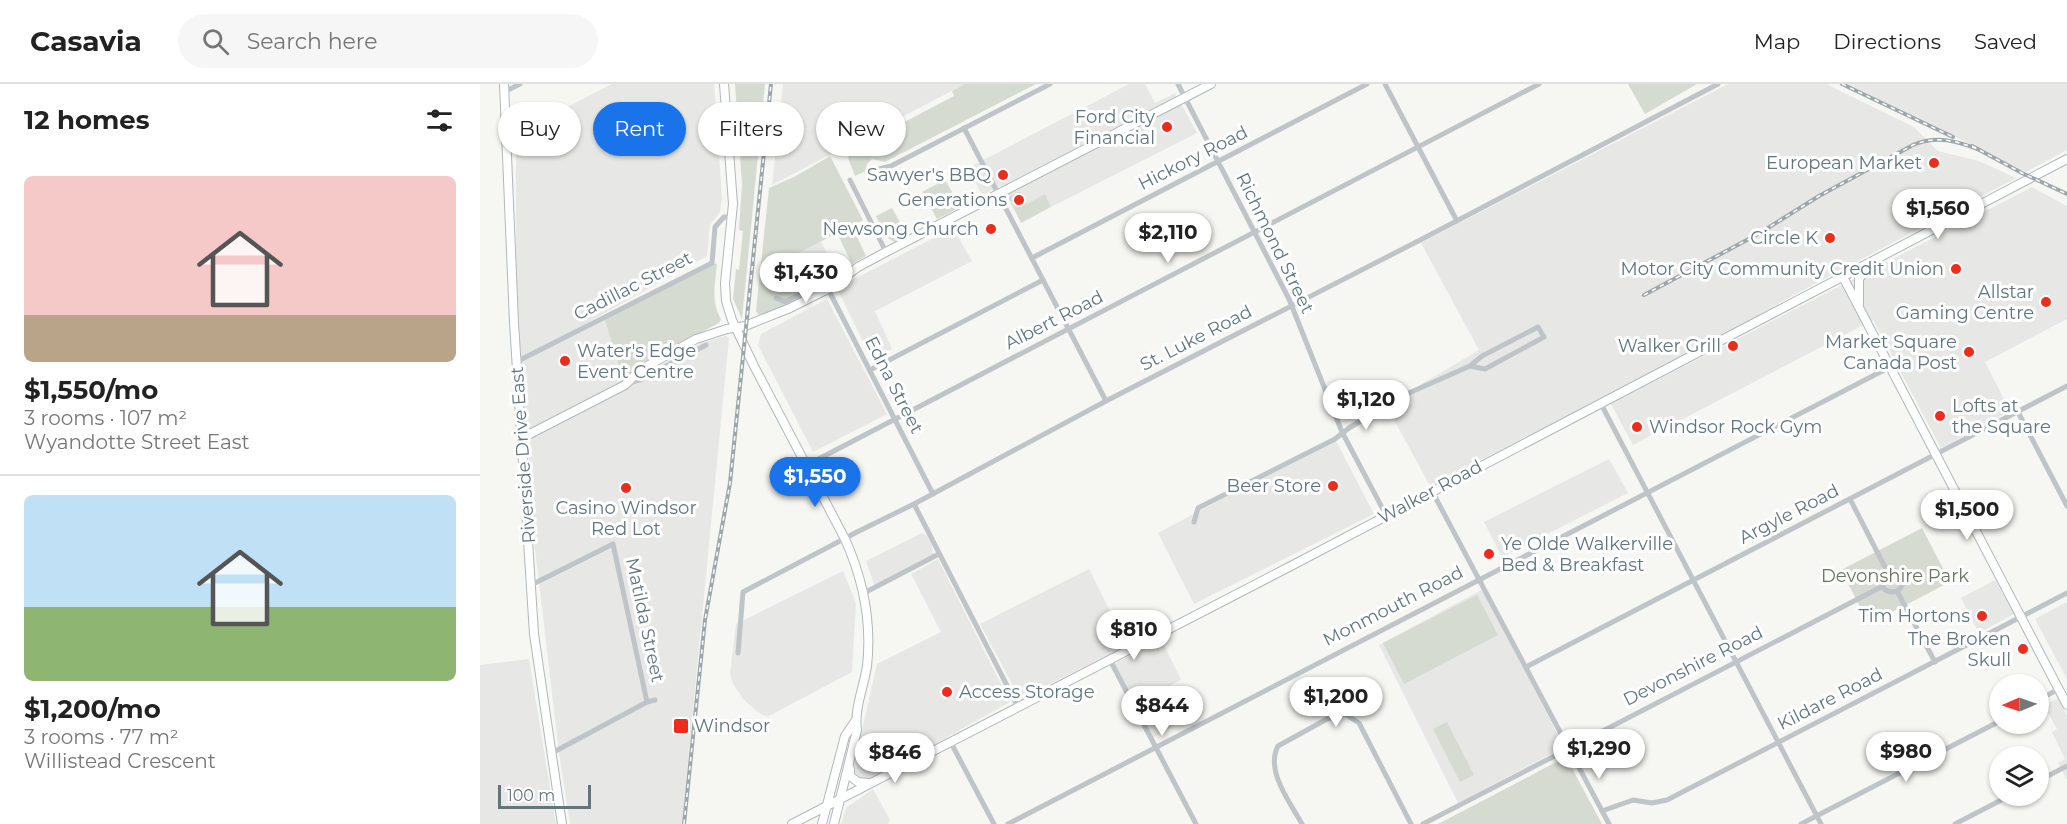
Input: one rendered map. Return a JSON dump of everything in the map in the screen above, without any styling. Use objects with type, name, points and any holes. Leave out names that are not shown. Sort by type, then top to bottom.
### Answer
[{"type":"main road","points":[[724,84],[733,204],[725,283],[726,301],[754,366],[845,539],[857,566],[864,592],[868,634],[867,666],[856,720],[857,730],[834,824]]},
{"type":"main road","points":[[522,438],[625,385],[640,370],[696,339],[760,321],[828,289],[840,279],[886,252],[1211,84]]},
{"type":"main road","name":"Riverside Drive East","points":[[504,88],[516,362],[534,634],[562,824]]},
{"type":"main road","name":"Walker Road","points":[[792,824],[2067,159]]},
{"type":"main road","points":[[1860,309],[1859,279],[1872,260]]},
{"type":"main road","points":[[1842,275],[2067,705]]},
{"type":"main road","points":[[822,824],[845,736],[856,720]]},
{"type":"main road","points":[[849,763],[850,776],[858,782],[870,783]]},
{"type":"street","points":[[504,88],[520,84]]},
{"type":"street","points":[[879,169],[891,166],[1050,84]]},
{"type":"street","name":"Richmond Street","points":[[1178,84],[1276,271],[1342,432],[1386,515]]},
{"type":"street","name":"Hickory Road","points":[[1032,258],[1367,84]]},
{"type":"street","points":[[1385,84],[1456,221]]},
{"type":"street","name":"Albert Road","points":[[807,465],[1539,84]]},
{"type":"street","name":"St. Luke Road","points":[[738,653],[743,592],[933,494],[1106,400],[1718,84]]},
{"type":"street","points":[[964,128],[1106,400]]},
{"type":"street","points":[[850,180],[886,252]]},
{"type":"street","name":"Cadillac Street","points":[[516,362],[712,262],[715,227],[724,217],[732,217]]},
{"type":"street","points":[[776,298],[785,302],[830,279],[840,279]]},
{"type":"street","points":[[870,370],[1043,280]]},
{"type":"street","name":"Edna Street","points":[[828,289],[933,494]]},
{"type":"street","points":[[1194,522],[1198,508],[1335,439],[1342,432],[1402,396],[1470,366],[1482,356],[1538,327],[1544,337],[1485,369],[1470,366]]},
{"type":"street","points":[[625,385],[642,379],[706,345]]},
{"type":"street","name":"Monmouth Road","points":[[1008,824],[1890,366]]},
{"type":"street","name":"Argyle Road","points":[[1526,667],[2067,387]]},
{"type":"street","points":[[1600,402],[1821,824]]},
{"type":"street","points":[[2018,412],[2067,506]]},
{"type":"street","points":[[1432,491],[1609,824]]},
{"type":"street","points":[[1850,499],[1887,571]]},
{"type":"street","points":[[914,504],[1018,707]]},
{"type":"street","name":"Matilda Street","points":[[531,585],[614,544],[647,702]]},
{"type":"street","points":[[864,592],[939,554]]},
{"type":"street","points":[[1887,571],[1898,572],[1902,577],[1903,584],[1897,591],[1888,591],[1883,586],[1881,579],[1887,571]]},
{"type":"street","name":"Devonshire Road","points":[[1423,824],[1883,586]]},
{"type":"street","points":[[1897,591],[1935,662]]},
{"type":"street","name":"Kildare Road","points":[[1602,811],[1633,800],[1652,803],[1667,800],[2067,593]]},
{"type":"street","points":[[1110,660],[1196,824]]},
{"type":"street","points":[[2049,694],[2059,689]]},
{"type":"street","points":[[552,753],[647,702],[655,700]]},
{"type":"street","points":[[1302,824],[1277,776],[1273,760],[1275,753],[1278,746],[1327,719],[1345,714],[1359,723],[1411,824]]},
{"type":"street","points":[[1801,824],[1989,727]]},
{"type":"street","points":[[950,741],[994,824]]},
{"type":"street","points":[[2049,775],[2067,766]]},
{"type":"street","points":[[1955,824],[1990,806]]},
{"type":"shaded area","points":[[612,84],[714,84],[715,102],[698,102],[698,156],[719,156],[722,198],[720,212],[710,225],[707,256],[537,351],[604,317],[625,384],[701,343],[726,336],[729,338],[682,824],[570,824],[559,753],[522,438],[516,362],[516,156],[581,156],[581,102],[577,102]]},
{"type":"shaded area","points":[[783,84],[965,84],[906,115],[906,102],[816,102],[816,156],[827,156],[772,185],[775,156],[804,156],[804,102],[781,102]]},
{"type":"shaded area","points":[[1129,84],[1145,84],[1155,103],[1175,93],[1197,133],[1051,207],[1045,195],[1027,204],[1020,191],[1008,197],[1001,186],[982,195],[968,168]]},
{"type":"shaded area","points":[[1728,84],[1826,84],[1914,127],[1938,151],[1979,161],[2016,178],[1430,486],[1386,405],[1479,350],[1421,243]]},
{"type":"shaded area","points":[[1848,84],[2067,84],[2067,150],[2026,172]]},
{"type":"shaded area","points":[[2032,187],[2067,206],[2067,319],[1985,362],[2010,411],[1941,448],[1873,320],[1633,445],[1611,404]]},
{"type":"shaded area","points":[[953,228],[972,261],[875,311],[892,349],[871,358],[837,288]]},
{"type":"shaded area","points":[[821,241],[835,271],[799,291],[785,260]]},
{"type":"shaded area","points":[[827,299],[887,414],[813,452],[758,345],[761,334]]},
{"type":"shaded area","points":[[1335,439],[1374,514],[1194,604],[1158,533]]},
{"type":"shaded area","points":[[1609,459],[1628,493],[1502,557],[1484,522]]},
{"type":"shaded area","points":[[922,533],[931,543],[934,556],[875,587],[866,561]]},
{"type":"shaded area","name":"Access Storage","points":[[938,559],[1010,702],[921,752],[867,780],[861,780],[856,777],[853,769],[877,664],[941,632],[911,574]]},
{"type":"shaded area","points":[[1089,569],[1127,645],[1020,699],[980,624]]},
{"type":"shaded area","points":[[843,571],[856,603],[852,672],[767,717],[759,713],[743,699],[733,684],[730,674],[736,624]]},
{"type":"shaded area","points":[[1995,580],[2014,614],[1979,633],[1961,598]]},
{"type":"shaded area","points":[[1483,589],[1564,747],[1458,803],[1379,645]]},
{"type":"shaded area","points":[[2067,602],[2067,679],[2035,619]]},
{"type":"shaded area","points":[[1161,639],[1181,680],[1164,689],[1182,722],[1150,739],[1112,665]]},
{"type":"shaded area","points":[[529,659],[556,824],[480,824],[480,665]]},
{"type":"shaded area","points":[[2058,698],[2067,716],[2067,780],[2058,763],[2065,759],[2052,732],[2057,729],[2049,715],[2049,703]]},
{"type":"shaded area","points":[[873,789],[890,820],[888,824],[841,824],[846,808]]},
{"type":"green space","points":[[735,84],[765,84],[763,102],[736,102]]},
{"type":"green space","points":[[965,84],[1036,84],[906,151],[906,121],[954,96],[952,91]]},
{"type":"green space","points":[[1628,84],[1697,84],[1645,114]]},
{"type":"green space","points":[[740,156],[758,156],[742,319],[733,299],[743,231],[739,230],[742,184]]},
{"type":"green space","points":[[830,156],[863,220],[852,226],[866,256],[852,264],[837,233],[785,260],[801,297],[760,317],[756,311],[769,188],[796,176]]},
{"type":"green space","points":[[849,156],[897,156],[885,162],[872,159],[867,164],[866,171],[855,176]]},
{"type":"green space","points":[[945,180],[961,207],[937,219],[922,192]]},
{"type":"green space","points":[[1020,191],[1027,204],[1045,194],[1051,207],[1021,223],[1008,197]]},
{"type":"green space","points":[[892,208],[907,235],[895,242],[886,237],[876,216]]},
{"type":"green space","points":[[712,263],[717,264],[714,293],[721,319],[719,323],[640,364],[638,366],[640,370],[625,385],[604,317]]},
{"type":"green space","name":"Devonshire Park","points":[[1922,528],[1950,582],[1869,624],[1841,570]]},
{"type":"green space","points":[[1477,595],[1498,635],[1404,684],[1383,643]]},
{"type":"green space","points":[[1447,722],[1474,775],[1460,782],[1433,729]]},
{"type":"green space","points":[[1566,757],[1602,824],[1438,824]]},
{"type":"railway","points":[[684,824],[705,620],[730,483],[771,84]]},
{"type":"railway","points":[[1842,84],[1953,137]]},
{"type":"railway","points":[[1644,295],[1760,233],[1819,196],[1913,145],[1930,140],[1947,140],[1980,150]]},
{"type":"railway","points":[[1972,146],[2067,194]]},
{"type":"place","name":"Ford City Financial","points":[[1167,127]]},
{"type":"place","name":"European Market","points":[[1934,163]]},
{"type":"place","name":"Sawyer's BBQ","points":[[1003,175]]},
{"type":"place","name":"Generations","points":[[1019,200]]},
{"type":"place","name":"Newsong Church","points":[[991,229]]},
{"type":"place","name":"Circle K","points":[[1830,238]]},
{"type":"place","name":"Motor City Community Credit Union","points":[[1956,269]]},
{"type":"place","name":"Allstar Gaming Centre","points":[[2046,302]]},
{"type":"place","name":"Walker Grill","points":[[1733,346]]},
{"type":"place","name":"Market Square Canada Post","points":[[1969,352]]},
{"type":"place","name":"Water's Edge Event Centre","points":[[565,361]]},
{"type":"place","name":"Lofts at the Square","points":[[1940,416]]},
{"type":"place","name":"Windsor Rock Gym","points":[[1637,427]]},
{"type":"place","name":"Beer Store","points":[[1333,486]]},
{"type":"place","name":"Casino Windsor Red Lot","points":[[626,488]]},
{"type":"place","name":"Ye Olde Walkerville Bed & Breakfast","points":[[1489,554]]},
{"type":"place","name":"Tim Hortons","points":[[1982,616]]},
{"type":"place","name":"The Broken Skull","points":[[2023,649]]},
{"type":"place","name":"Access Storage","points":[[947,692]]},
{"type":"place","name":"Windsor","points":[[681,726]]}]
